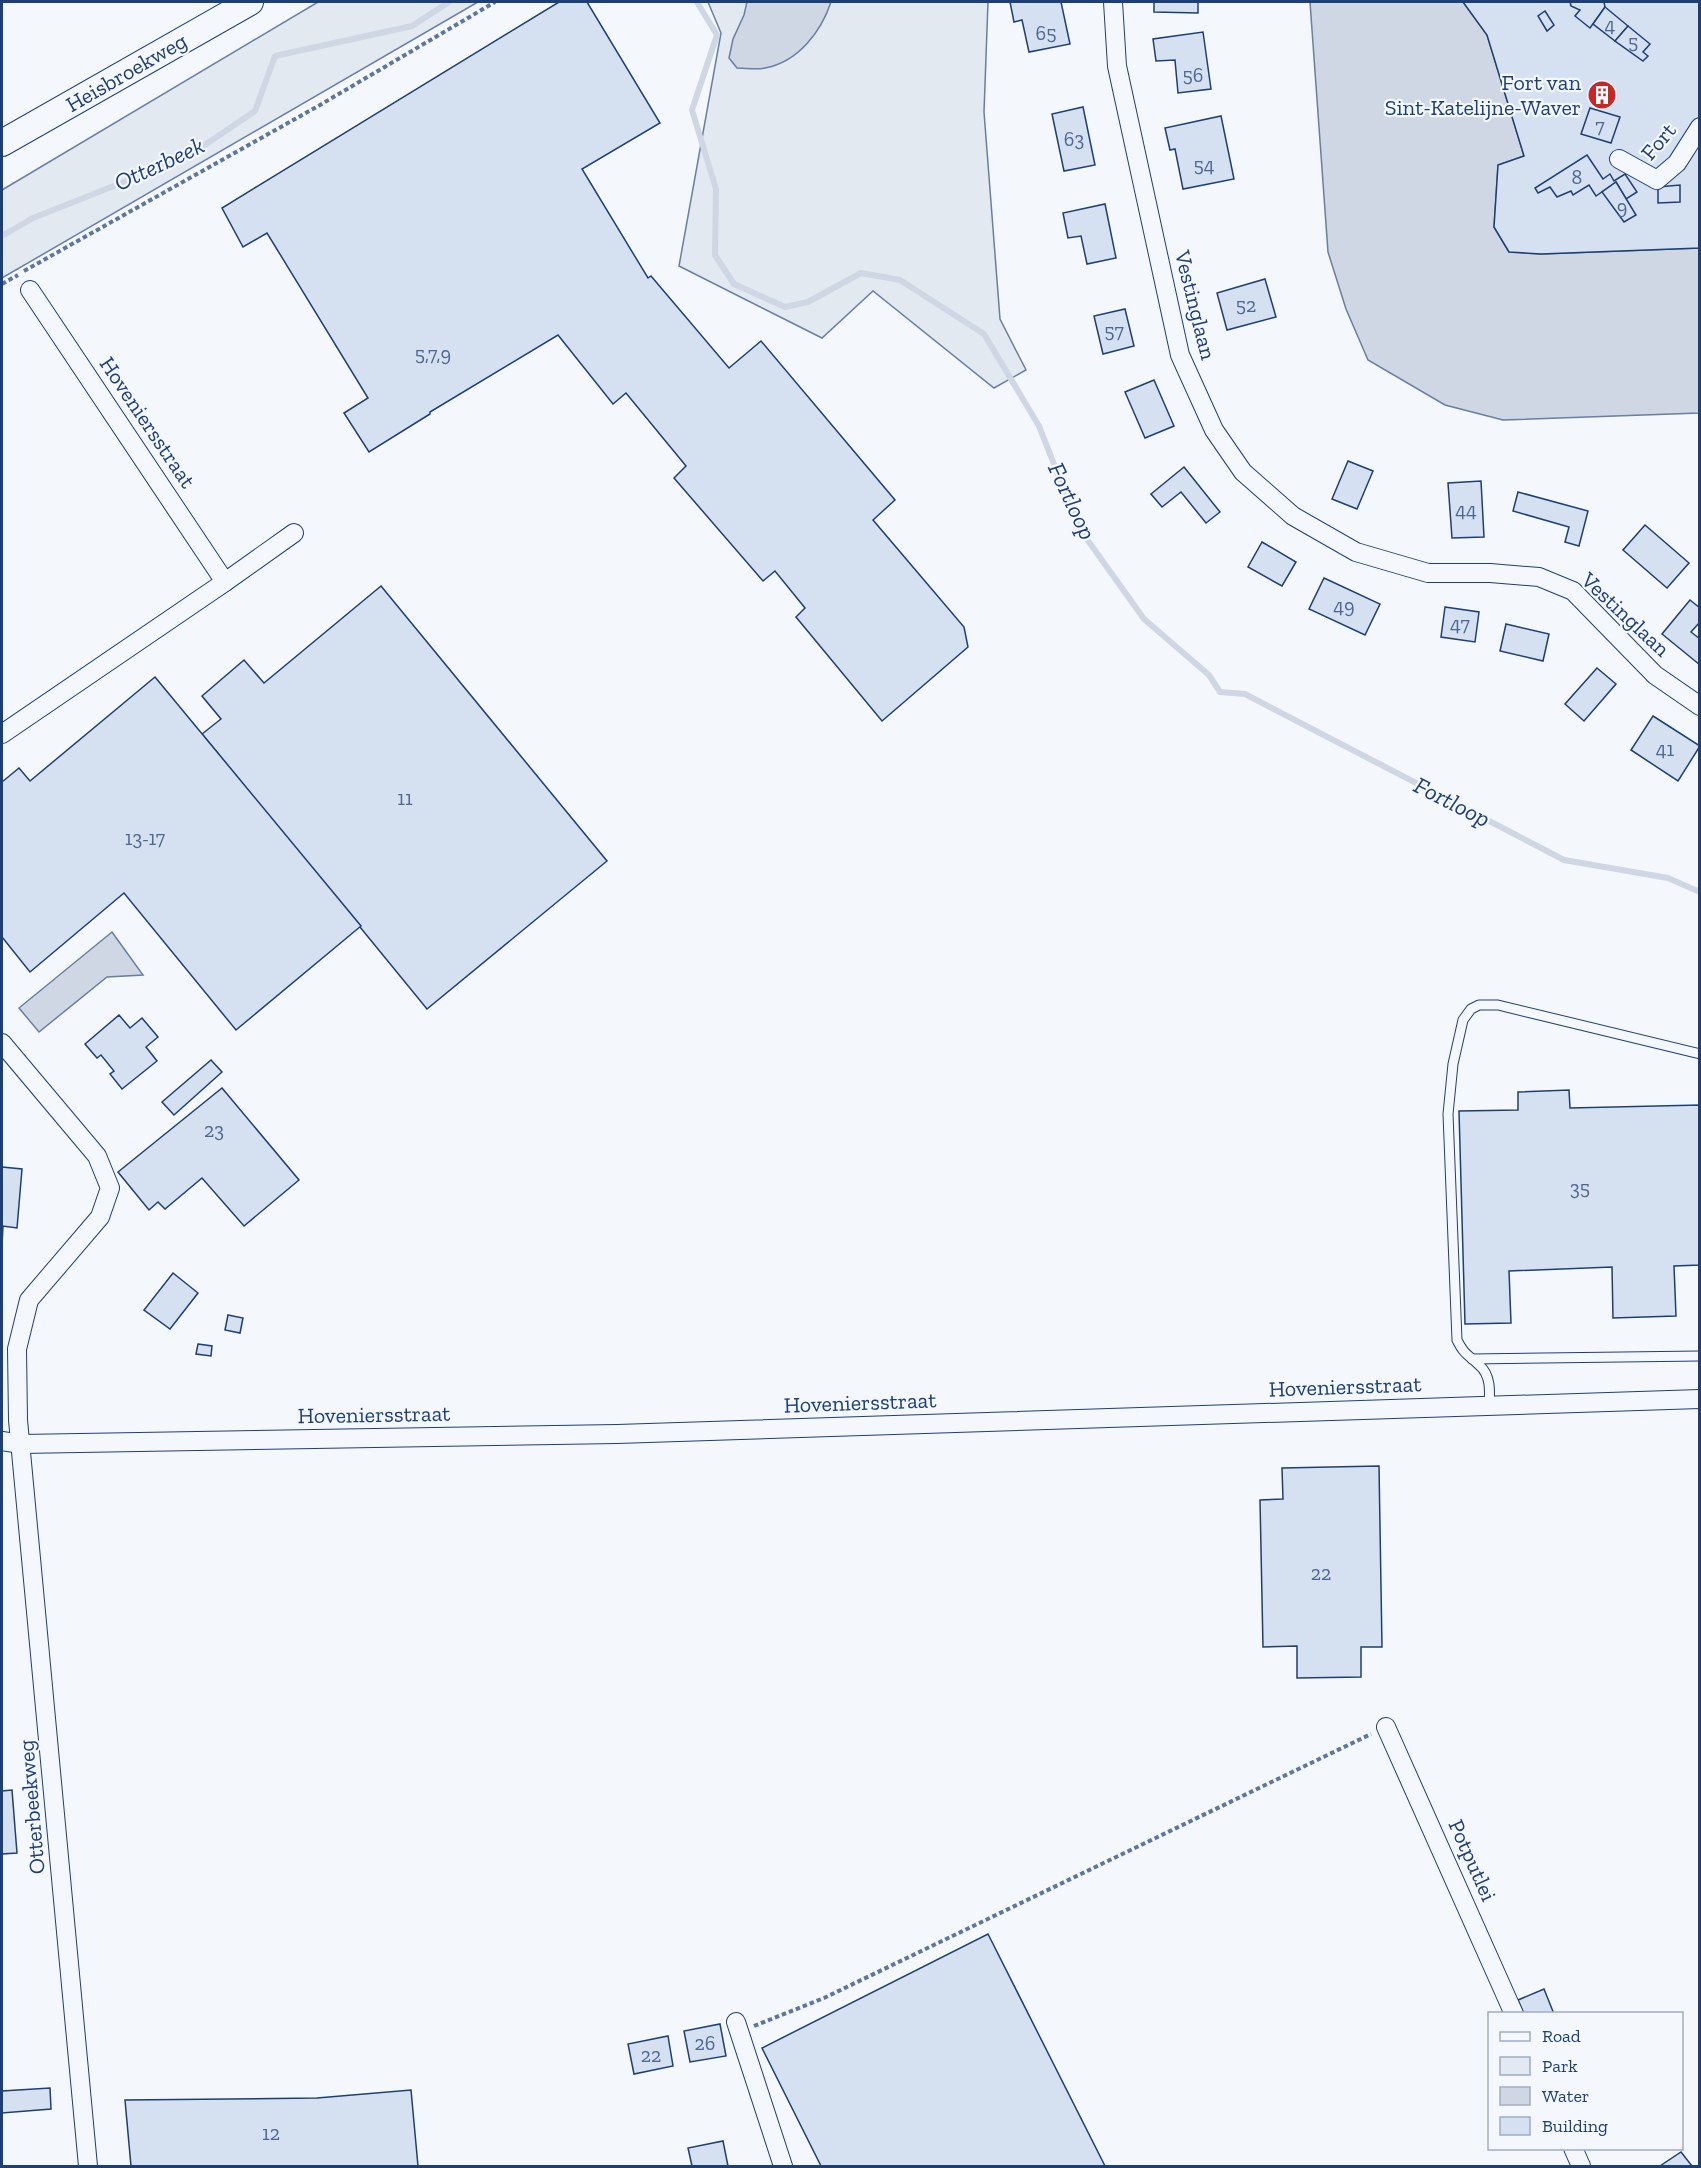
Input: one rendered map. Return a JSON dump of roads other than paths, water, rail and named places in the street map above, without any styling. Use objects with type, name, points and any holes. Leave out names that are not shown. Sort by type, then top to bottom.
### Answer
[{"type":"main road","name":"Heisbroekweg","points":[[2,143],[250,2]]},
{"type":"street","name":"Vestinglaan","points":[[1113,2],[1117,66],[1180,355],[1214,430],[1243,472],[1293,516],[1356,552],[1428,573],[1490,573],[1539,577],[1573,591],[1655,675],[1700,706]]},
{"type":"street","name":"Fort","points":[[1619,159],[1657,180],[1677,163],[1700,127]]},
{"type":"street","name":"Hoveniersstraat","points":[[30,290],[225,582]]},
{"type":"street","points":[[2,734],[294,533]]},
{"type":"street","points":[[2,1043],[97,1156],[110,1188],[100,1217],[29,1300],[17,1349],[18,1420],[21,1444]]},
{"type":"street","name":"Hoveniersstraat","points":[[2,1441],[21,1444],[629,1433],[1700,1399]]},
{"type":"street","name":"Otterbeekweg","points":[[21,1444],[88,2166]]},
{"type":"street","name":"Potputlei","points":[[1386,1727],[1436,1834],[1514,2012]]},
{"type":"street","points":[[738,2027],[783,2166]]},
{"type":"street","points":[[1574,2150],[1581,2166]]},
{"type":"lane","points":[[1489,1406],[1488,1377],[1480,1365],[1463,1353],[1457,1340],[1448,1114],[1463,1020],[1471,1009],[1479,1005],[1498,1005],[1700,1054]]},
{"type":"lane","points":[[1472,1359],[1700,1356]]},
{"type":"water","points":[[747,2],[831,2],[821,24],[807,44],[798,52],[777,65],[755,69],[737,68],[729,58],[733,39]]},
{"type":"water","points":[[1310,2],[1463,2],[1487,35],[1524,156],[1498,165],[1494,227],[1509,252],[1541,254],[1699,248],[1699,413],[1503,420],[1445,405],[1368,360],[1346,309],[1328,252]]},
{"type":"water","points":[[112,932],[143,975],[107,977],[39,1032],[19,1008]]},
{"type":"waterway","name":"Otterbeek","points":[[2,236],[33,218],[187,157],[255,111],[275,56],[412,26],[449,2]]},
{"type":"waterway","name":"Fortloop","points":[[697,2],[717,35],[692,110],[716,189],[715,255],[734,284],[785,307],[808,302],[861,273],[900,280],[984,334],[1039,426],[1079,528],[1144,619],[1209,675],[1220,692],[1245,694],[1564,860],[1668,878],[1700,892]]},
{"type":"place","name":"Fort van Sint-Katelijne-Waver","points":[[1602,95]]}]
